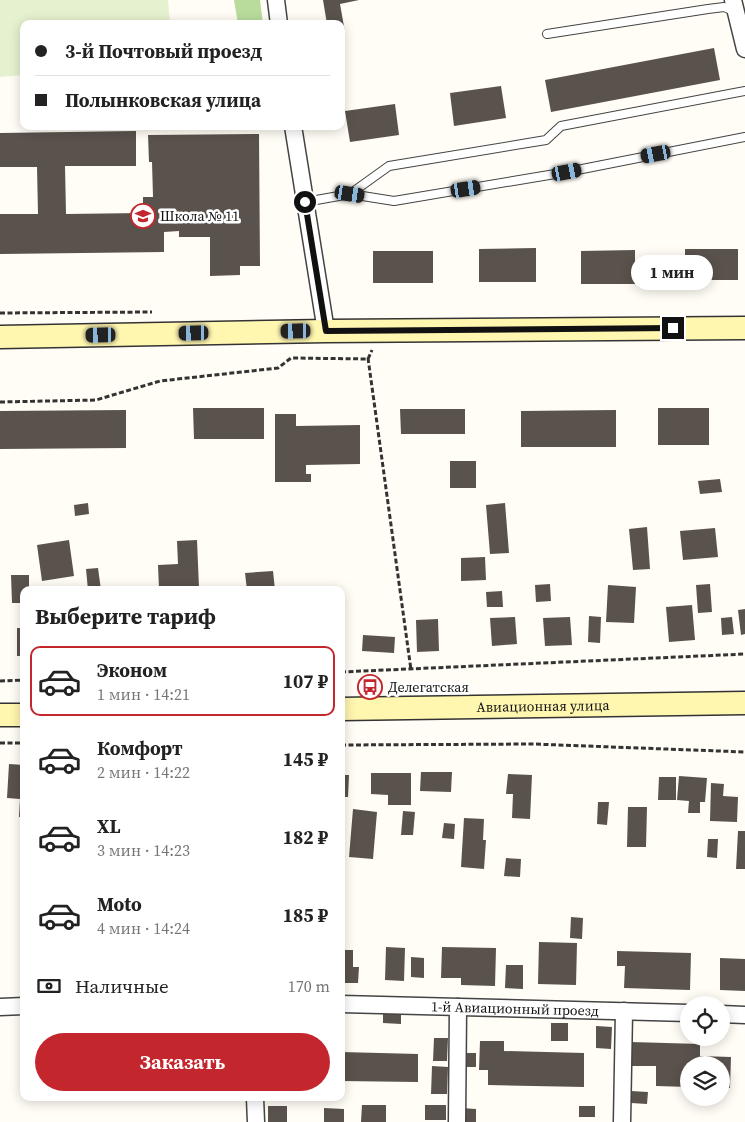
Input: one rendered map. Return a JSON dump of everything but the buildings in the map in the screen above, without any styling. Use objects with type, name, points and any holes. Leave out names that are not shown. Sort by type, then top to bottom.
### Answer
[{"type":"street","points":[[276,0],[278,20]]},
{"type":"street","points":[[738,9],[745,49]]},
{"type":"street","points":[[294,130],[326,331]]},
{"type":"street","points":[[0,337],[326,331],[369,338],[745,328]]},
{"type":"street","name":"Авиационная улица","points":[[345,709],[745,703]]},
{"type":"street","points":[[0,715],[20,715]]},
{"type":"street","name":"1-й Авиационный проезд","points":[[345,1004],[680,1013]]},
{"type":"street","points":[[0,1007],[20,1006]]},
{"type":"street","points":[[457,1122],[458,1007]]},
{"type":"street","points":[[622,1122],[624,1011]]},
{"type":"street","points":[[730,1014],[745,1015]]},
{"type":"street","points":[[255,1101],[256,1122]]},
{"type":"lane","points":[[547,34],[708,9],[724,7],[738,9]]},
{"type":"lane","points":[[350,194],[389,166],[546,140],[561,126],[745,91]]},
{"type":"lane","points":[[305,202],[350,194],[394,201],[567,172],[745,137]]},
{"type":"path","points":[[369,338],[368,359],[411,670]]},
{"type":"path","points":[[368,359],[369,338]]},
{"type":"path","points":[[0,402],[96,400],[160,381],[278,368],[291,358],[368,359]]},
{"type":"path","points":[[345,672],[745,654]]},
{"type":"path","points":[[0,681],[20,680]]},
{"type":"path","points":[[0,744],[20,743]]},
{"type":"path","points":[[345,744],[533,744],[745,752]]},
{"type":"green space","points":[[0,0],[168,0],[170,20],[20,20],[20,75],[0,77]]},
{"type":"green space","points":[[234,0],[260,0],[262,20],[237,20]]},
{"type":"place","name":"Школа № 11","points":[[143,216]]},
{"type":"place","name":"Делегатская","points":[[370,687]]},
{"type":"route","points":[[305,202],[326,331],[673,328]]}]
